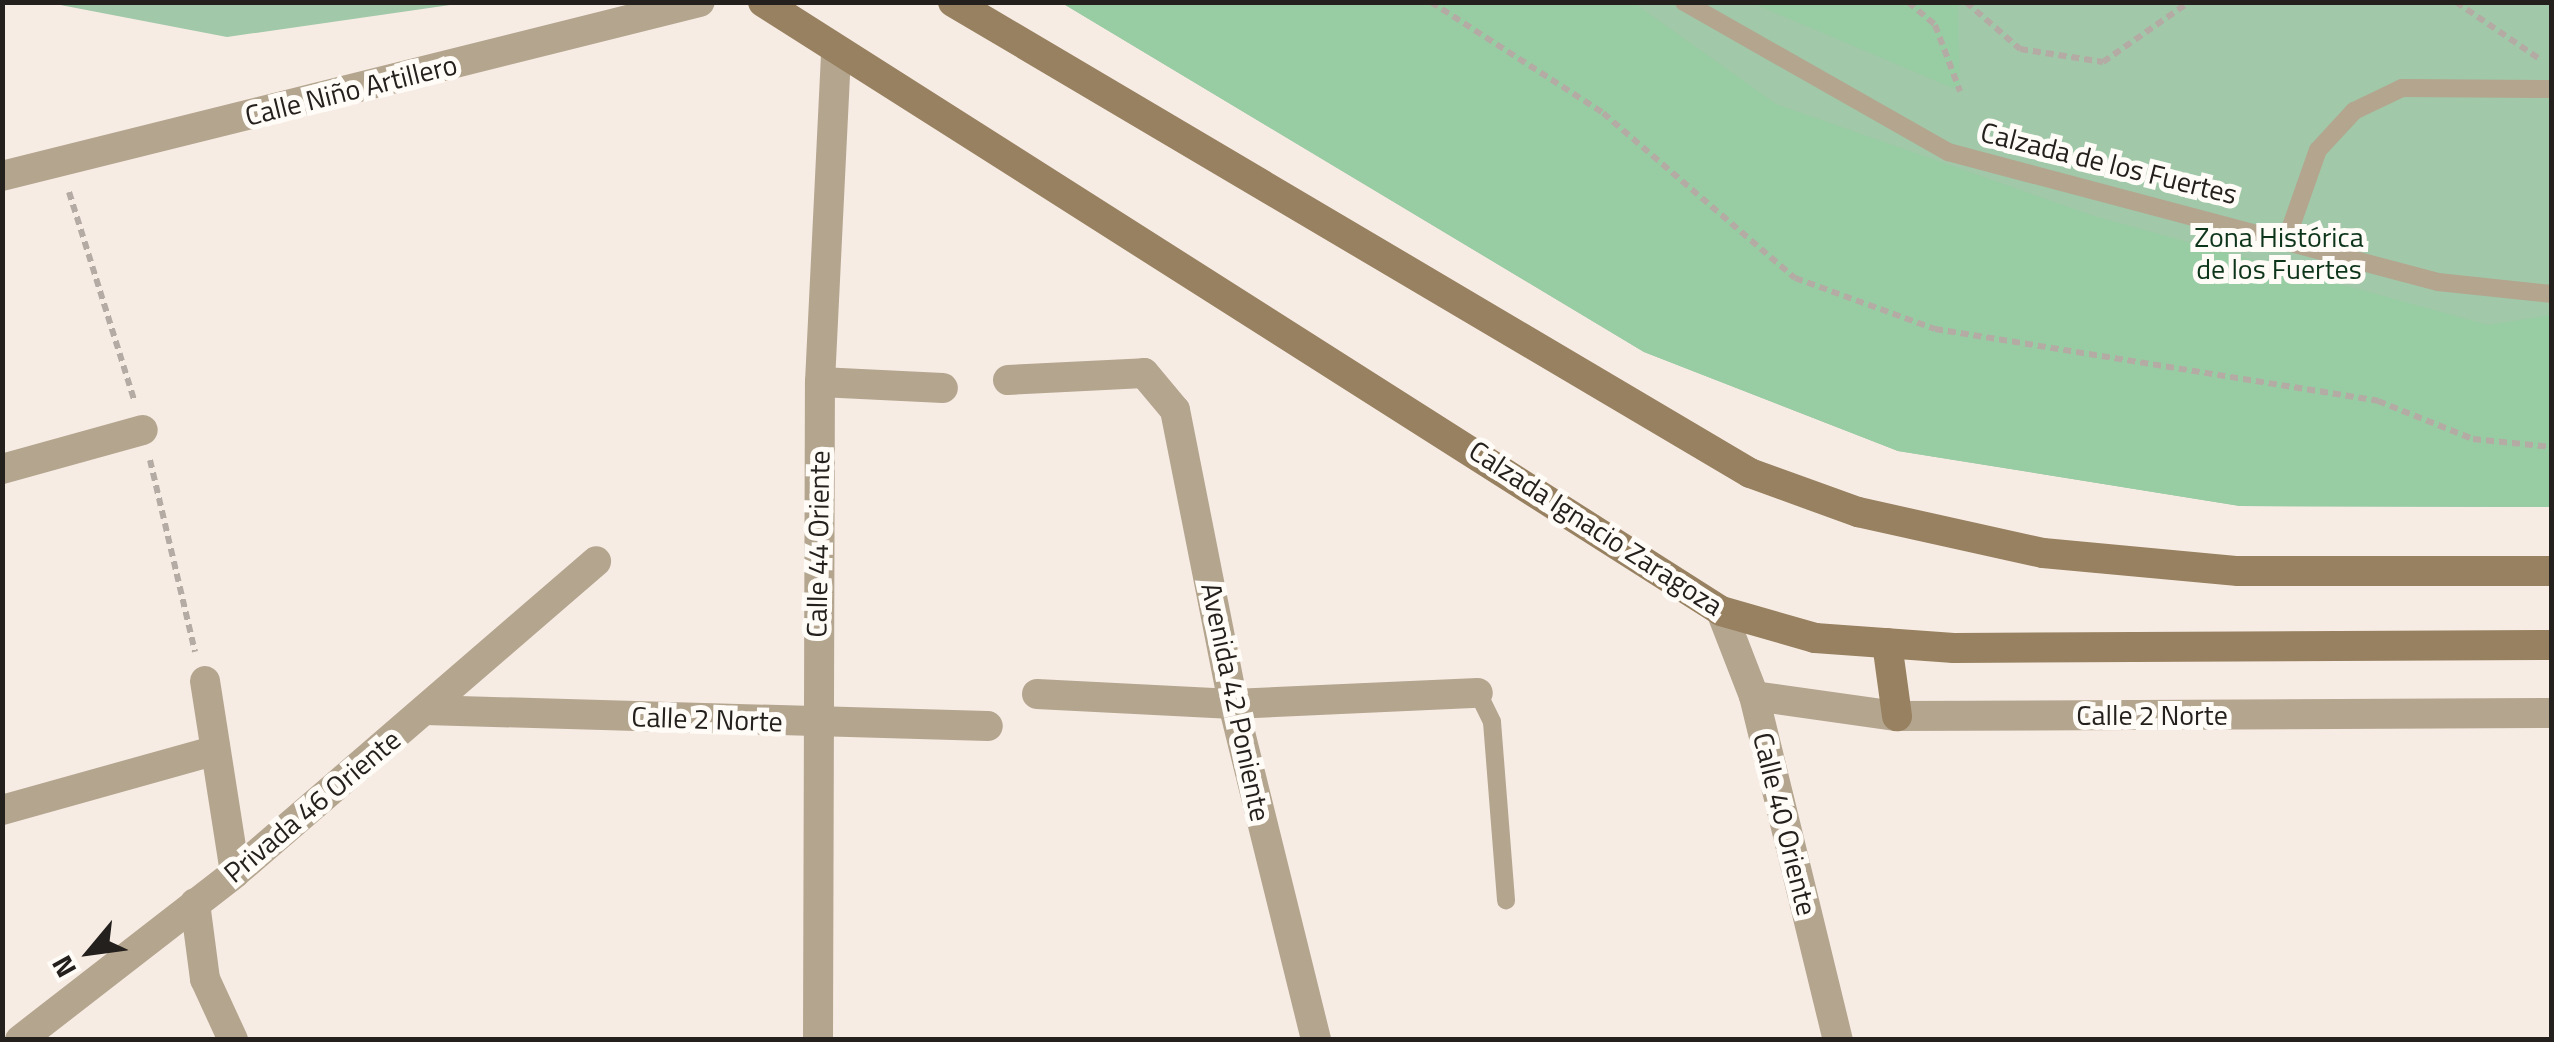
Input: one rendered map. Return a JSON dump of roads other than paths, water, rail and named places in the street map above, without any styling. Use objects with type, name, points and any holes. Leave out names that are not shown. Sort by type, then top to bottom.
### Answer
[{"type":"main road","name":"Calzada Ignacio Zaragoza","points":[[763,2],[1721,612],[1816,638],[1888,644],[2552,644]]},
{"type":"main road","points":[[953,2],[1750,473],[1858,512],[2044,553],[2199,567],[2552,571]]},
{"type":"main road","points":[[1888,644],[1897,716]]},
{"type":"street","name":"Calle Niño Artillero","points":[[2,176],[700,2]]},
{"type":"street","name":"Calle 44 Oriente","points":[[818,1040],[820,382],[836,49]]},
{"type":"street","name":"Avenida 42 Poniente","points":[[1008,380],[1144,373],[1175,410],[1233,704],[1316,1040]]},
{"type":"street","points":[[820,382],[943,388]]},
{"type":"street","points":[[2,468],[143,430]]},
{"type":"street","name":"Privada 46 Oriente","points":[[20,1040],[234,873],[596,561]]},
{"type":"street","name":"Calle 40 Oriente","points":[[1721,612],[1754,696],[1838,1040]]},
{"type":"street","points":[[205,682],[210,752],[234,873]]},
{"type":"street","points":[[1036,694],[1233,704],[1478,693]]},
{"type":"street","name":"Calle 2 Norte","points":[[1754,696],[1897,716],[2552,713]]},
{"type":"street","name":"Calle 2 Norte","points":[[425,710],[988,726]]},
{"type":"street","points":[[2,810],[210,752]]},
{"type":"street","points":[[195,903],[205,979],[233,1040]]},
{"type":"lane","name":"Calzada de los Fuertes","points":[[1684,2],[1948,152],[2288,235],[2438,282],[2552,294]]},
{"type":"lane","points":[[2288,235],[2318,150],[2354,111],[2402,88],[2552,90]]},
{"type":"lane","points":[[1478,693],[1492,722],[1506,900]]},
{"type":"park label","name":"Zona Histórica de los Fuertes","points":[[2279,253]]}]
